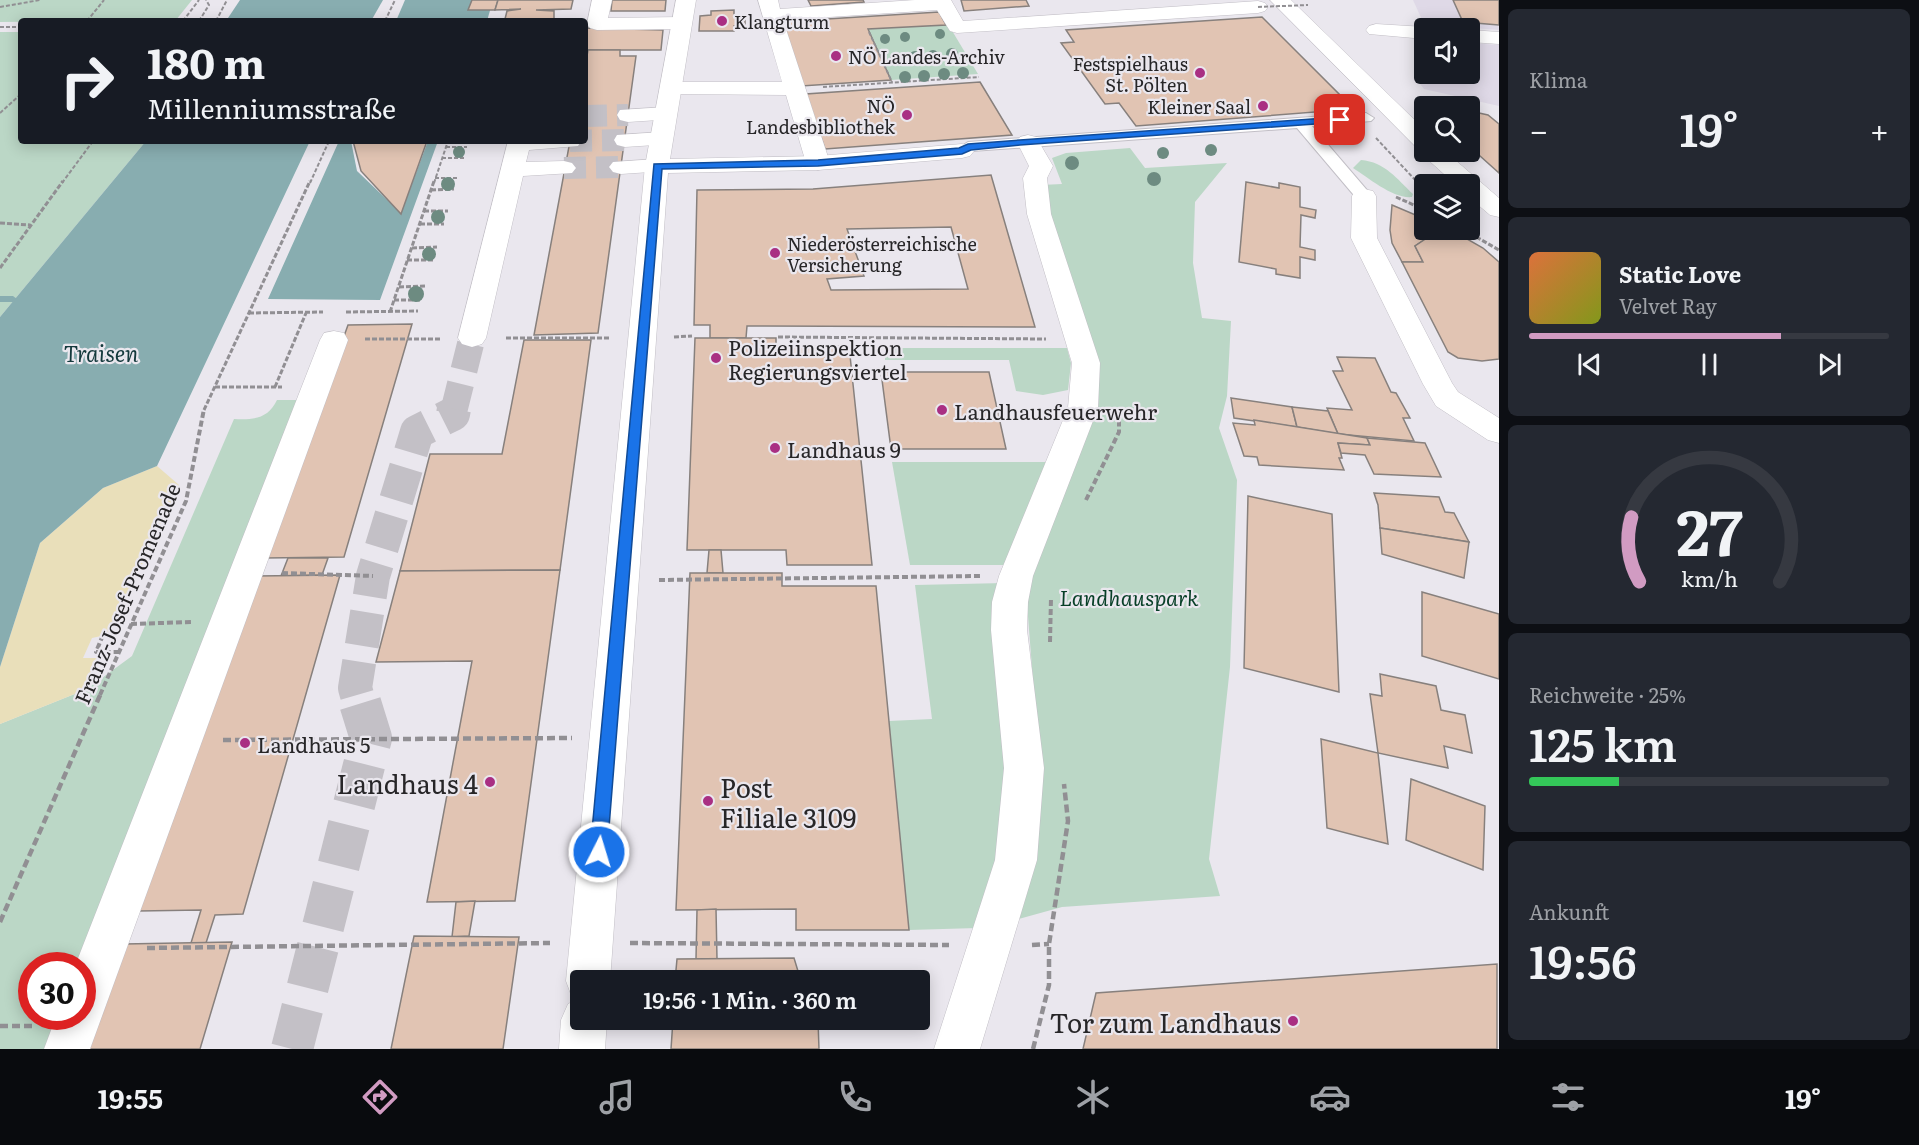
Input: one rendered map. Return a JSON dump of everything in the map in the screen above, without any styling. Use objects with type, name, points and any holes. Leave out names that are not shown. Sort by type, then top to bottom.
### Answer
[{"type":"street","points":[[591,24],[602,0]]},
{"type":"street","points":[[1280,0],[1414,132]]},
{"type":"street","points":[[818,163],[770,8],[942,2],[957,27],[1258,7]]},
{"type":"street","points":[[589,970],[660,153],[671,88],[690,6],[591,24]]},
{"type":"street","points":[[1376,30],[1414,32]]},
{"type":"street","points":[[1480,37],[1499,38]]},
{"type":"street","points":[[671,88],[796,89]]},
{"type":"street","points":[[628,115],[666,114]]},
{"type":"street","points":[[624,140],[660,153],[818,163],[962,151]]},
{"type":"street","points":[[957,1049],[1016,860],[1024,768],[1009,630],[1010,602],[1016,576],[1083,408],[1086,363],[1039,214],[1035,178],[1041,166],[1028,142]]},
{"type":"street","points":[[472,338],[518,144]]},
{"type":"street","points":[[621,166],[660,153]]},
{"type":"street","points":[[1444,162],[1457,174]]},
{"type":"street","points":[[512,169],[564,168]]},
{"type":"street","points":[[1480,194],[1494,206]]},
{"type":"street","points":[[1365,196],[1364,238],[1437,384],[1447,399],[1499,432]]},
{"type":"street","points":[[96,970],[334,340]]},
{"type":"street","points":[[582,1049],[583,1030]]},
{"type":"lane","points":[[962,151],[968,147],[1028,142],[1366,118]]},
{"type":"lane","points":[[1301,123],[1365,196]]},
{"type":"path","points":[[0,7],[40,0]]},
{"type":"path","points":[[89,18],[104,0]]},
{"type":"path","points":[[185,18],[199,0]]},
{"type":"path","points":[[200,18],[209,5],[206,0]]},
{"type":"path","points":[[218,18],[227,0]]},
{"type":"path","points":[[386,18],[395,0]]},
{"type":"path","points":[[1258,7],[1308,5]]},
{"type":"path","points":[[0,27],[18,27]]},
{"type":"path","points":[[868,29],[892,83]]},
{"type":"path","points":[[796,89],[979,77]]},
{"type":"path","points":[[0,113],[18,97]]},
{"type":"path","points":[[0,268],[91,144]]},
{"type":"path","name":"Franz-Josef-Promenade","points":[[0,922],[186,501],[204,410],[328,144]]},
{"type":"path","points":[[418,311],[390,312],[447,144]]},
{"type":"path","points":[[446,147],[467,147]]},
{"type":"path","points":[[442,158],[464,158]]},
{"type":"path","points":[[435,178],[458,178]]},
{"type":"path","points":[[431,190],[454,189]]},
{"type":"path","points":[[424,211],[448,211]]},
{"type":"path","points":[[0,223],[31,226]]},
{"type":"path","points":[[420,224],[444,224]]},
{"type":"path","points":[[1480,239],[1499,250]]},
{"type":"path","points":[[412,248],[437,248]]},
{"type":"path","points":[[407,260],[433,260]]},
{"type":"path","points":[[399,287],[425,286]]},
{"type":"path","points":[[394,300],[421,300]]},
{"type":"path","points":[[275,387],[306,313]]},
{"type":"path","points":[[334,340],[692,336]]},
{"type":"path","points":[[778,337],[1078,339]]},
{"type":"path","points":[[214,387],[292,386]]},
{"type":"path","points":[[1085,502],[1119,432],[1119,402]]},
{"type":"path","points":[[246,572],[373,576]]},
{"type":"path","points":[[622,580],[1016,576]]},
{"type":"path","points":[[1050,596],[1050,654]]},
{"type":"path","points":[[132,624],[194,622]]},
{"type":"path","points":[[103,635],[96,652],[119,652]]},
{"type":"path","points":[[183,741],[609,738]]},
{"type":"path","points":[[1033,1049],[1049,985],[1049,944],[1068,821],[1063,777]]},
{"type":"path","points":[[104,949],[591,943],[989,945]]},
{"type":"path","points":[[0,1026],[63,1031]]},
{"type":"shaded area","points":[[1413,0],[1499,0],[1499,30],[1480,28],[1480,18],[1421,18]]},
{"type":"shaded area","points":[[1480,44],[1499,45],[1499,106],[1480,102],[1480,96],[1455,96],[1424,89],[1420,84],[1480,84]]},
{"type":"green space","points":[[0,0],[192,0],[178,18],[18,18],[18,22],[0,22]]},
{"type":"green space","points":[[948,24],[978,74],[891,80],[868,29]]},
{"type":"green space","points":[[0,32],[18,32],[18,144],[144,144],[0,317]]},
{"type":"green space","name":"Landhauspark","points":[[1130,148],[1145,168],[1227,163],[1195,202],[1193,263],[1202,318],[1231,321],[1227,396],[1219,428],[1237,480],[1230,667],[1209,859],[1220,896],[1062,907],[1011,921],[1039,758],[1025,578],[1093,412],[1041,185],[1062,184],[1052,158],[1066,153]]},
{"type":"green space","points":[[1361,160],[1377,164],[1390,172],[1413,194],[1412,197],[1397,195],[1353,168]]},
{"type":"green space","points":[[885,348],[1067,348],[1071,363],[1068,390],[1043,395],[1016,391],[1009,360],[885,360]]},
{"type":"green space","points":[[277,400],[300,400],[83,952],[18,952],[18,1030],[52,1030],[45,1049],[0,1049],[0,724],[87,689],[132,656],[234,419],[259,417]]},
{"type":"green space","points":[[892,462],[1051,462],[1008,565],[910,565]]},
{"type":"green space","points":[[1005,583],[1013,750],[1004,842],[977,928],[909,930],[889,721],[932,719],[915,585]]},
{"type":"sand","points":[[157,466],[179,485],[110,634],[92,638],[83,658],[101,658],[87,689],[0,724],[0,667],[40,543],[103,488]]},
{"type":"water","points":[[240,0],[383,0],[373,18],[228,18]]},
{"type":"water","points":[[405,0],[493,0],[488,18],[397,18]]},
{"type":"water","name":"Traisen","points":[[144,144],[309,144],[157,466],[103,488],[40,543],[0,667],[0,317]]},
{"type":"water","points":[[338,144],[352,144],[357,171],[401,213],[427,144],[437,144],[380,300],[268,299]]},
{"type":"building","points":[[472,0],[498,0],[495,10],[468,10]]},
{"type":"building","points":[[498,0],[573,0],[571,9],[536,10],[554,11],[554,18],[505,18],[507,11],[521,9],[495,10]]},
{"type":"building","points":[[612,0],[666,0],[665,11],[611,11]]},
{"type":"building","points":[[808,0],[863,0],[864,2],[811,6]]},
{"type":"building","points":[[961,0],[1026,0],[1029,6],[964,11]]},
{"type":"building","points":[[1453,0],[1499,0],[1499,25],[1480,23],[1480,18],[1461,18]]},
{"type":"building","name":"Klangturm","points":[[734,10],[734,15],[745,15],[745,26],[734,26],[734,31],[699,31],[700,16],[711,15],[711,11]]},
{"type":"building","name":"NÖ Landes-Archiv","points":[[939,12],[946,25],[868,29],[891,80],[801,86],[779,22]]},
{"type":"building","name":"Festspielhaus St. Pölten","points":[[1262,17],[1354,109],[1136,126],[1119,103],[1105,104],[1061,43],[1074,42],[1066,30]]},
{"type":"building","points":[[588,28],[663,30],[661,50],[588,50]]},
{"type":"building","points":[[588,50],[620,50],[620,56],[636,56],[598,333],[534,335],[569,144],[588,144]]},
{"type":"building","name":"NÖ Landesbibliothek","points":[[980,82],[1012,135],[825,149],[806,94]]},
{"type":"building","points":[[1480,113],[1488,115],[1499,124],[1499,173],[1480,156]]},
{"type":"building","points":[[354,144],[426,144],[401,214],[361,171]]},
{"type":"building","name":"Niederösterreichische Versicherung","points":[[991,175],[1035,327],[747,326],[746,338],[710,338],[710,325],[694,325],[697,190],[813,189]],"holes":[[[951,227],[968,289],[831,290],[827,279],[864,276],[847,229]]]},
{"type":"building","points":[[1246,182],[1279,188],[1279,183],[1300,187],[1300,207],[1316,210],[1315,218],[1301,215],[1300,247],[1315,250],[1315,260],[1300,257],[1300,278],[1276,274],[1276,269],[1239,262]]},
{"type":"building","points":[[1392,205],[1414,214],[1414,240],[1424,240],[1415,246],[1423,262],[1402,262],[1392,243],[1390,230]]},
{"type":"building","points":[[1424,240],[1469,240],[1483,248],[1499,262],[1499,359],[1482,361],[1458,358],[1448,352],[1402,262],[1423,262],[1415,246]]},
{"type":"building","points":[[412,324],[344,557],[265,558],[348,325]]},
{"type":"building","name":"Landhaus 9","points":[[695,338],[776,338],[776,347],[849,346],[872,565],[787,565],[786,550],[687,550]]},
{"type":"building","points":[[524,340],[591,340],[560,570],[400,571],[430,454],[502,454]]},
{"type":"building","points":[[1337,357],[1375,358],[1391,392],[1396,393],[1410,418],[1403,418],[1414,441],[1338,434],[1327,408],[1352,410],[1333,371],[1343,371]]},
{"type":"building","name":"Landhausfeuerwehr","points":[[881,372],[989,372],[1006,449],[891,449]]},
{"type":"building","points":[[1231,398],[1292,407],[1297,427],[1234,418]]},
{"type":"building","points":[[1292,407],[1328,411],[1338,434],[1297,427]]},
{"type":"building","points":[[1254,420],[1367,438],[1370,445],[1338,443],[1342,458],[1339,458],[1344,470],[1259,465],[1257,457],[1244,456],[1233,423],[1255,425]]},
{"type":"building","points":[[1367,438],[1425,443],[1441,477],[1374,474],[1365,455],[1341,453],[1338,443],[1370,445]]},
{"type":"building","points":[[1374,493],[1439,497],[1445,512],[1454,513],[1469,542],[1380,528],[1378,505]]},
{"type":"building","points":[[1248,496],[1332,514],[1339,692],[1244,668]]},
{"type":"building","points":[[1380,528],[1469,542],[1464,578],[1382,554]]},
{"type":"building","points":[[709,550],[721,550],[723,573],[707,573]]},
{"type":"building","points":[[288,558],[328,558],[322,575],[281,576]]},
{"type":"building","name":"Landhaus 4","points":[[560,570],[515,901],[427,902],[472,661],[376,662],[400,571]]},
{"type":"building","points":[[690,573],[782,573],[782,586],[876,586],[909,930],[796,930],[796,909],[676,910]]},
{"type":"building","name":"Landhaus 5","points":[[340,575],[243,914],[215,915],[206,943],[191,943],[201,910],[139,911],[256,576]]},
{"type":"building","points":[[1422,592],[1499,614],[1499,679],[1422,656]]},
{"type":"building","points":[[1380,674],[1436,686],[1441,710],[1465,715],[1472,753],[1444,746],[1448,768],[1378,753],[1370,694],[1382,696]]},
{"type":"building","points":[[1321,739],[1378,753],[1388,844],[1327,828]]},
{"type":"building","points":[[1411,779],[1485,806],[1483,870],[1406,840]]},
{"type":"building","points":[[475,901],[469,936],[452,937],[456,902]]},
{"type":"building","points":[[716,909],[717,959],[696,959],[697,910]]},
{"type":"building","points":[[414,936],[519,937],[503,1049],[391,1049]]},
{"type":"building","points":[[232,942],[200,1049],[87,1049],[94,1030],[96,1030],[96,1023],[124,944]]},
{"type":"building","points":[[794,958],[798,970],[676,970],[677,959]]},
{"type":"building","name":"Tor zum Landhaus","points":[[1497,964],[1497,1049],[1083,1049],[1096,993]]},
{"type":"building","points":[[672,1030],[818,1030],[819,1049],[671,1049]]},
{"type":"waterway","points":[[0,299],[13,299]]},
{"type":"tunnel","points":[[588,116],[628,115]]},
{"type":"tunnel","points":[[588,141],[625,140]]},
{"type":"tunnel","points":[[564,168],[621,167]]},
{"type":"tunnel","points":[[454,410],[472,338]]},
{"type":"tunnel","points":[[357,695],[355,688],[373,576],[417,432],[453,414],[454,409]]},
{"type":"tunnel","points":[[292,1049],[371,738],[357,693]]},
{"type":"place","name":"Klangturm","points":[[722,21]]},
{"type":"place","name":"NÖ Landes-Archiv","points":[[836,56]]},
{"type":"place","name":"Festspielhaus St. Pölten","points":[[1200,73]]},
{"type":"place","name":"Kleiner Saal","points":[[1263,106]]},
{"type":"place","name":"NÖ Landesbibliothek","points":[[907,115]]},
{"type":"place","name":"Niederösterreichische Versicherung","points":[[775,253]]},
{"type":"place","name":"Polizeiinspektion Regierungsviertel","points":[[716,358]]},
{"type":"place","name":"Landhausfeuerwehr","points":[[942,410]]},
{"type":"place","name":"Landhaus 9","points":[[775,448]]},
{"type":"place","name":"Landhaus 5","points":[[245,743]]},
{"type":"place","name":"Landhaus 4","points":[[490,782]]},
{"type":"place","name":"Post Filiale 3109","points":[[708,801]]},
{"type":"place","name":"Tor zum Landhaus","points":[[1293,1021]]},
{"type":"route","points":[[599,852],[657,166],[818,163],[962,151],[968,147],[1340,120]]}]
